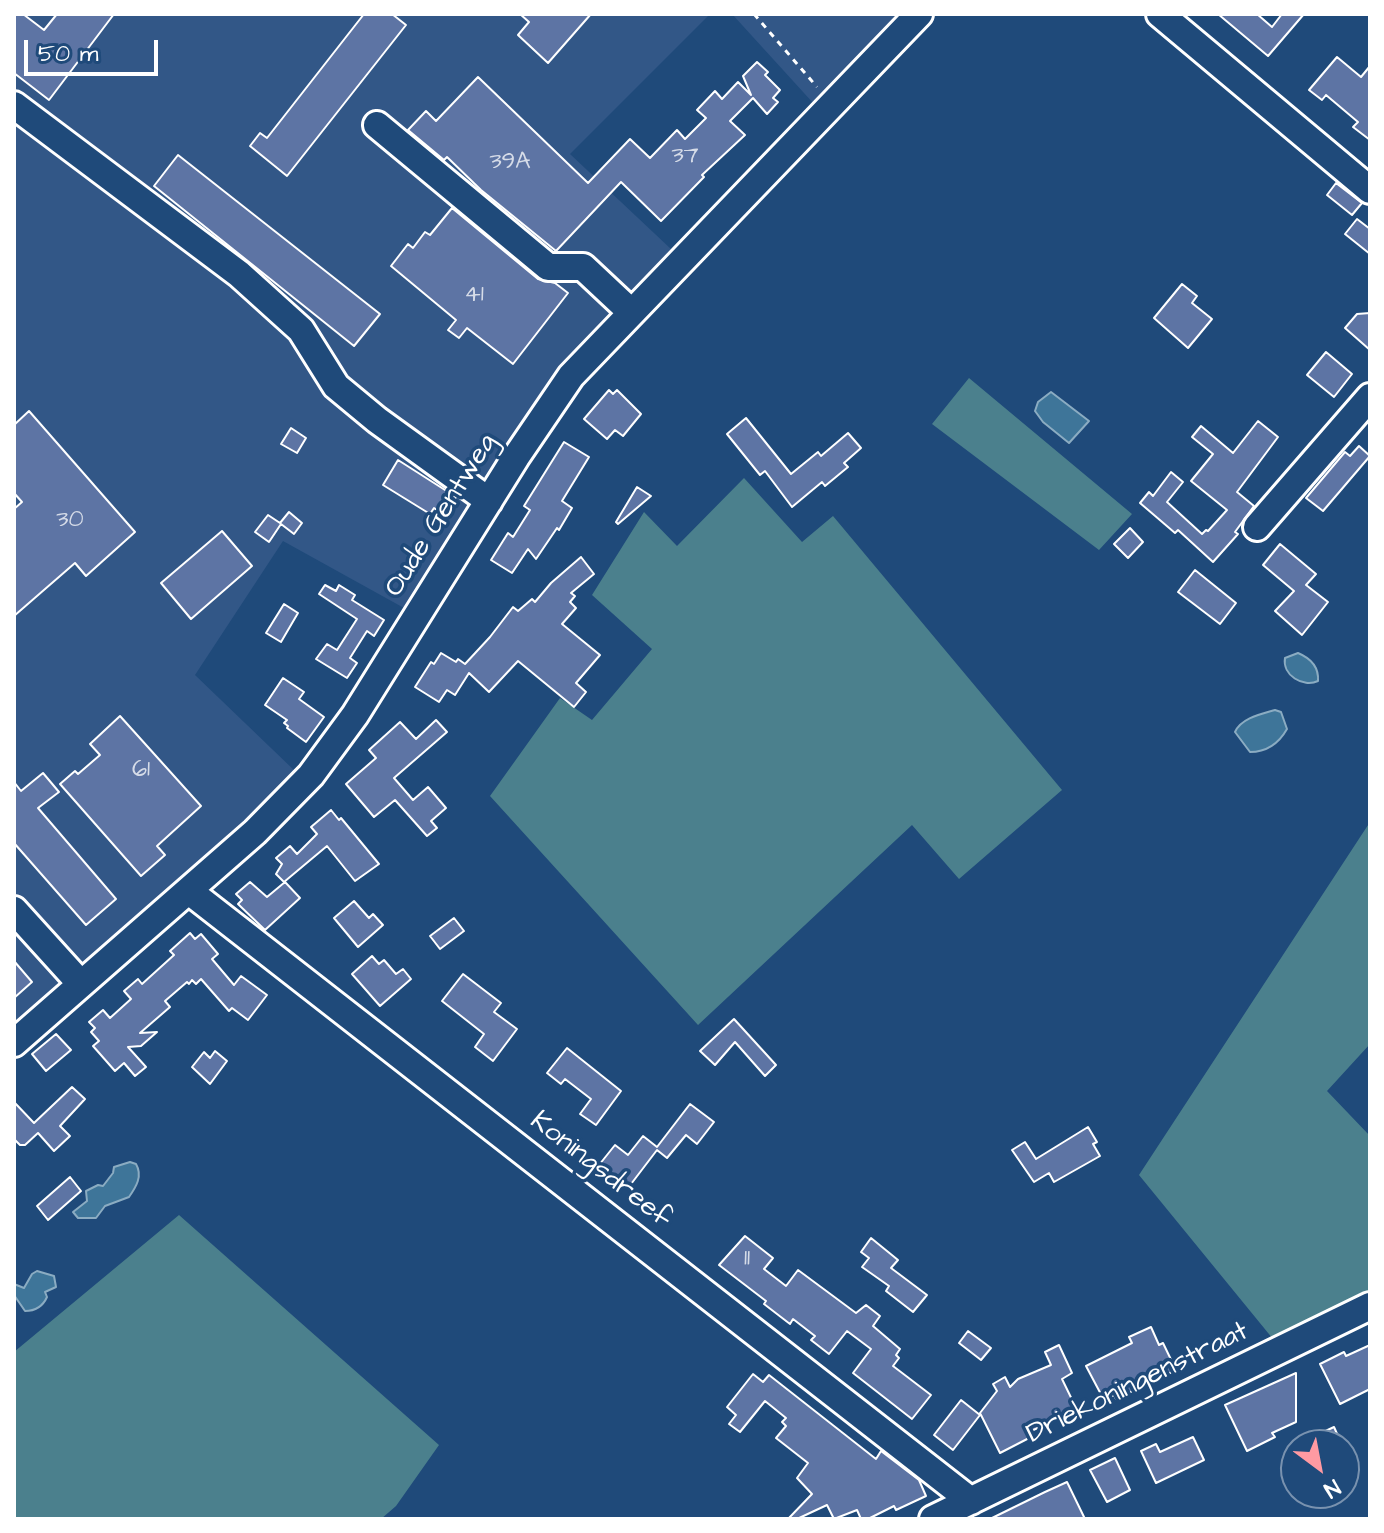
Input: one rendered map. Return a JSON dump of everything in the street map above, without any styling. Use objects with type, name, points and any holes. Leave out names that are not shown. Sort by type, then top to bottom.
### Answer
[{"type":"street","name":"Oude Gentweg","points":[[14,1043],[285,805],[355,715],[571,376],[919,14]]},
{"type":"street","points":[[1160,14],[1370,190]]},
{"type":"street","points":[[14,105],[239,274],[301,330],[336,386],[377,420],[489,501]]},
{"type":"street","points":[[377,125],[548,267],[583,267],[631,312]]},
{"type":"street","points":[[1257,527],[1370,397]]},
{"type":"street","name":"Koningsdreef","points":[[189,891],[971,1501]]},
{"type":"street","points":[[14,910],[81,984]]},
{"type":"street","name":"Driekoningenstraat","points":[[933,1519],[1370,1306]]},
{"type":"path","points":[[754,14],[831,103]]},
{"type":"shaded area","points":[[14,14],[710,14],[570,154],[671,249],[552,375],[404,608],[283,541],[195,675],[296,772],[201,863],[14,1023]]},
{"type":"shaded area","points":[[732,14],[901,14],[814,104]]},
{"type":"shaded area","points":[[1051,392],[1089,421],[1069,443],[1043,422],[1035,411],[1038,402]]},
{"type":"shaded area","points":[[1298,653],[1313,664],[1318,681],[1306,683],[1290,675],[1285,658]]},
{"type":"shaded area","points":[[1275,710],[1281,712],[1287,729],[1272,746],[1250,752],[1235,732],[1247,720]]},
{"type":"shaded area","points":[[130,1162],[136,1164],[139,1177],[129,1197],[105,1206],[96,1218],[78,1218],[73,1212],[87,1201],[86,1191],[103,1186],[114,1167]]},
{"type":"shaded area","points":[[37,1271],[54,1276],[56,1287],[45,1292],[47,1297],[41,1305],[25,1311],[14,1295],[14,1284],[24,1288]]},
{"type":"green space","points":[[969,378],[1132,514],[1099,550],[932,424]]},
{"type":"green space","points":[[744,478],[802,542],[833,516],[1062,790],[959,879],[912,825],[698,1025],[490,796],[560,698],[592,720],[652,649],[592,595],[644,512],[677,546]]},
{"type":"green space","points":[[1370,822],[1370,1044],[1327,1091],[1370,1136],[1370,1293],[1273,1339],[1139,1175]]},
{"type":"green space","points":[[179,1215],[439,1445],[396,1506],[381,1519],[14,1519],[14,1352]]},
{"type":"building","points":[[14,14],[23,14],[44,30],[57,14],[114,14],[49,100],[14,73]]},
{"type":"building","points":[[364,14],[392,14],[406,25],[287,176],[250,146],[260,133],[267,138]]},
{"type":"building","points":[[520,14],[591,14],[548,63],[518,35],[529,22]]},
{"type":"building","points":[[1218,14],[1257,14],[1272,27],[1282,14],[1304,14],[1268,56]]},
{"type":"building","points":[[1337,57],[1361,77],[1370,66],[1370,140],[1353,127],[1358,122],[1326,95],[1322,100],[1309,90]]},
{"type":"building","points":[[757,62],[780,90],[773,98],[778,102],[767,114],[753,98],[730,121],[745,135],[702,175],[704,177],[661,221],[621,182],[556,251],[481,190],[447,157],[444,160],[408,130],[426,111],[436,121],[478,77],[588,183],[630,139],[650,158],[677,130],[685,139],[706,118],[697,110],[715,91],[722,99],[738,82],[751,95],[743,76]]},
{"type":"building","points":[[178,155],[380,314],[354,346],[154,186]]},
{"type":"building","points":[[1336,183],[1362,203],[1352,215],[1327,195]]},
{"type":"building","points":[[452,208],[538,279],[555,283],[568,293],[513,364],[467,328],[459,338],[448,330],[456,320],[391,266],[408,244],[413,248],[425,232],[430,235]]},
{"type":"building","points":[[1357,219],[1370,229],[1370,254],[1345,234]]},
{"type":"building","points":[[1182,284],[1197,296],[1192,303],[1212,319],[1188,348],[1154,318]]},
{"type":"building","points":[[1370,313],[1370,350],[1345,328],[1357,314]]},
{"type":"building","points":[[1326,352],[1352,374],[1334,397],[1307,375]]},
{"type":"building","points":[[609,390],[613,394],[617,390],[641,414],[623,436],[615,430],[607,439],[584,419]]},
{"type":"building","points":[[29,411],[135,532],[86,576],[75,563],[14,616],[14,509],[22,502],[14,493],[14,425]]},
{"type":"building","points":[[746,418],[791,474],[818,452],[821,456],[848,433],[861,448],[844,463],[848,467],[825,486],[822,482],[792,507],[765,471],[760,475],[727,434]]},
{"type":"building","points":[[1258,421],[1278,437],[1237,492],[1254,506],[1235,532],[1238,534],[1213,562],[1178,530],[1175,533],[1140,503],[1149,492],[1153,496],[1171,472],[1183,482],[1167,502],[1202,534],[1208,531],[1227,510],[1191,481],[1213,454],[1192,437],[1201,426],[1233,453]]},
{"type":"building","points":[[291,428],[306,438],[297,453],[281,444]]},
{"type":"building","points":[[564,442],[589,457],[562,501],[572,508],[536,559],[528,549],[512,573],[491,560],[508,533],[513,537],[530,510],[524,506]]},
{"type":"building","points":[[1359,446],[1370,456],[1323,511],[1306,498],[1345,452],[1350,456]]},
{"type":"building","points":[[398,460],[456,497],[445,516],[434,508],[430,514],[383,485]]},
{"type":"building","points":[[637,487],[651,496],[618,524],[616,522]]},
{"type":"building","points":[[289,512],[302,523],[294,534],[281,524],[269,542],[255,532],[268,515],[280,523]]},
{"type":"building","points":[[1130,528],[1143,542],[1128,558],[1114,544]]},
{"type":"building","points":[[222,531],[252,566],[191,619],[161,583]]},
{"type":"building","points":[[1280,544],[1316,574],[1306,585],[1328,602],[1302,635],[1275,611],[1294,591],[1263,565]]},
{"type":"building","points":[[581,557],[594,574],[571,593],[575,596],[570,602],[576,608],[562,624],[600,655],[576,683],[586,692],[574,707],[518,661],[489,692],[469,673],[455,695],[447,690],[439,702],[415,687],[431,662],[434,664],[441,653],[465,664],[513,607],[518,611],[532,599],[535,602]]},
{"type":"building","points":[[1195,570],[1236,603],[1220,624],[1178,592]]},
{"type":"building","points":[[325,585],[336,591],[339,585],[355,595],[352,600],[384,620],[374,636],[367,631],[350,658],[357,663],[347,678],[316,659],[327,644],[337,650],[357,619],[319,594]]},
{"type":"building","points":[[284,604],[298,613],[281,642],[266,633]]},
{"type":"building","points":[[283,678],[304,692],[299,699],[324,717],[306,742],[287,728],[284,723],[287,720],[265,705]]},
{"type":"building","points":[[120,716],[201,806],[157,846],[165,855],[141,876],[60,784],[75,771],[78,774],[100,755],[90,744]]},
{"type":"building","points":[[436,720],[447,732],[394,778],[413,800],[428,787],[446,808],[431,821],[437,828],[427,836],[395,800],[374,817],[346,784],[376,758],[369,750],[400,722],[416,739]]},
{"type":"building","points":[[43,773],[59,792],[38,808],[116,899],[86,925],[14,843],[14,782],[21,791]]},
{"type":"building","points":[[331,810],[379,864],[355,881],[327,846],[284,882],[276,874],[282,864],[276,858],[290,846],[297,854],[317,834],[311,827]]},
{"type":"building","points":[[250,882],[267,897],[285,882],[300,898],[265,930],[238,904],[242,900],[236,894]]},
{"type":"building","points":[[354,901],[369,918],[373,914],[383,925],[358,947],[334,918]]},
{"type":"building","points":[[454,918],[464,931],[440,949],[430,936]]},
{"type":"building","points":[[190,933],[195,939],[201,934],[218,954],[212,959],[234,985],[241,976],[267,995],[248,1020],[232,1008],[229,1011],[201,979],[196,984],[192,980],[189,984],[187,982],[165,1001],[170,1007],[140,1033],[157,1032],[141,1046],[128,1047],[146,1067],[135,1076],[124,1063],[115,1071],[93,1046],[99,1041],[91,1032],[95,1028],[89,1022],[103,1010],[110,1018],[131,999],[124,991],[138,979],[142,984],[174,955],[170,951]]},
{"type":"building","points":[[372,956],[379,964],[384,960],[396,974],[403,969],[411,979],[380,1006],[352,974]]},
{"type":"building","points":[[14,961],[32,982],[14,998]]},
{"type":"building","points":[[463,974],[501,1003],[494,1012],[517,1029],[493,1061],[475,1047],[484,1034],[442,1001]]},
{"type":"building","points":[[734,1019],[776,1065],[765,1076],[735,1042],[715,1065],[700,1051]]},
{"type":"building","points":[[56,1034],[71,1050],[46,1071],[32,1054]]},
{"type":"building","points":[[567,1048],[621,1091],[596,1125],[580,1114],[591,1099],[565,1079],[561,1084],[547,1073]]},
{"type":"building","points":[[215,1051],[227,1061],[210,1084],[192,1067],[204,1052],[210,1058]]},
{"type":"building","points":[[72,1087],[85,1099],[60,1126],[70,1136],[54,1151],[38,1133],[25,1145],[14,1139],[14,1102],[34,1123]]},
{"type":"building","points":[[690,1104],[714,1122],[697,1144],[686,1135],[667,1158],[657,1150],[628,1188],[599,1165],[615,1145],[628,1155],[643,1136],[657,1147]]},
{"type":"building","points":[[1088,1127],[1097,1142],[1093,1144],[1100,1156],[1054,1182],[1049,1173],[1034,1182],[1012,1150],[1025,1142],[1036,1159]]},
{"type":"building","points":[[70,1177],[81,1191],[48,1220],[37,1206]]},
{"type":"building","points":[[745,1236],[773,1258],[764,1269],[786,1286],[798,1270],[856,1313],[866,1305],[880,1316],[873,1326],[900,1349],[896,1355],[899,1358],[893,1366],[931,1395],[912,1419],[853,1373],[871,1349],[847,1331],[829,1354],[811,1340],[815,1336],[793,1319],[790,1324],[719,1265]]},
{"type":"building","points":[[871,1238],[898,1260],[891,1268],[927,1295],[913,1312],[886,1291],[889,1286],[862,1267],[869,1258],[861,1252]]},
{"type":"building","points":[[1151,1327],[1176,1370],[1116,1399],[1114,1395],[1104,1400],[1086,1366],[1132,1343],[1129,1337]]},
{"type":"building","points":[[968,1331],[991,1348],[981,1360],[959,1343]]},
{"type":"building","points":[[1059,1345],[1072,1373],[1062,1379],[1080,1416],[1060,1425],[1057,1419],[1029,1432],[1031,1437],[1000,1453],[980,1413],[997,1391],[993,1384],[1005,1377],[1010,1387],[1018,1379],[1051,1365],[1045,1352]]},
{"type":"building","points":[[1370,1345],[1370,1389],[1340,1404],[1320,1364],[1344,1352],[1346,1356]]},
{"type":"building","points":[[1296,1373],[1296,1422],[1272,1433],[1275,1437],[1247,1451],[1225,1405]]},
{"type":"building","points":[[753,1374],[763,1382],[769,1375],[876,1459],[881,1451],[919,1480],[926,1496],[896,1510],[894,1506],[868,1519],[861,1519],[857,1510],[834,1519],[827,1505],[797,1519],[788,1519],[812,1494],[797,1478],[808,1463],[776,1438],[786,1426],[782,1422],[786,1418],[765,1401],[740,1432],[729,1424],[736,1415],[727,1407]]},
{"type":"building","points":[[961,1400],[980,1415],[953,1450],[934,1435]]},
{"type":"building","points":[[1193,1437],[1204,1460],[1156,1483],[1141,1451],[1156,1444],[1160,1452]]},
{"type":"building","points":[[1115,1458],[1130,1490],[1107,1502],[1090,1470]]},
{"type":"building","points":[[1067,1482],[1085,1519],[990,1519],[1045,1492]]}]
